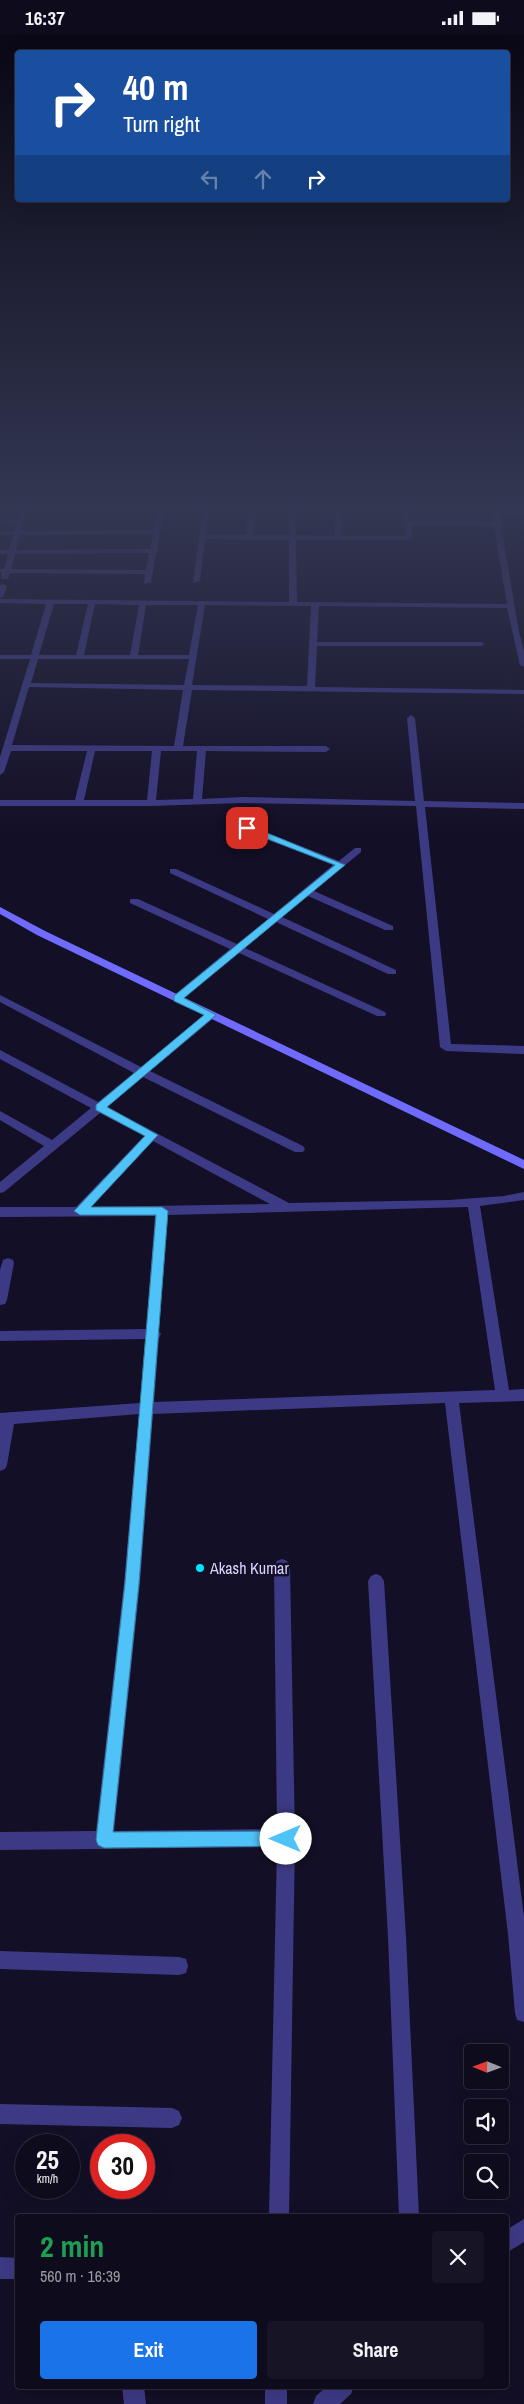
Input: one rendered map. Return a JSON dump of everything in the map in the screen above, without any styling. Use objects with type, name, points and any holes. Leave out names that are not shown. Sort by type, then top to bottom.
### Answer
[{"type":"street","points":[[0,772],[28,685],[47,615]]},
{"type":"street","points":[[79,657],[89,615]]},
{"type":"street","points":[[134,657],[140,615]]},
{"type":"street","points":[[178,748],[186,687],[199,615]]},
{"type":"street","points":[[311,690],[314,615]]},
{"type":"street","points":[[512,615],[523,658]]},
{"type":"street","points":[[313,644],[481,644]]},
{"type":"street","points":[[0,657],[191,657]]},
{"type":"street","points":[[28,685],[524,693]]},
{"type":"street","points":[[411,718],[446,1047],[524,1050]]},
{"type":"street","points":[[79,802],[92,747]]},
{"type":"street","points":[[8,748],[326,749]]},
{"type":"street","points":[[151,803],[157,748]]},
{"type":"street","points":[[197,801],[202,748]]},
{"type":"street","points":[[0,803],[151,803],[242,800],[524,806]]},
{"type":"street","points":[[247,828],[341,865]]},
{"type":"street","points":[[177,999],[358,850]]},
{"type":"street","points":[[173,871],[392,972]]},
{"type":"street","points":[[307,892],[389,929]]},
{"type":"street","points":[[134,901],[381,1014]]},
{"type":"street","points":[[0,910],[40,933],[524,1165]]},
{"type":"street","points":[[0,998],[142,1072],[299,1149]]},
{"type":"street","points":[[2,1185],[211,1015]]},
{"type":"street","points":[[0,1054],[285,1207]]},
{"type":"street","points":[[0,1115],[52,1145]]},
{"type":"street","points":[[80,1211],[152,1135]]},
{"type":"street","points":[[0,1212],[162,1211],[473,1202],[504,1200],[524,1196]]},
{"type":"street","points":[[473,1202],[502,1395]]},
{"type":"street","points":[[104,1840],[131,1593],[148,1408],[162,1211]]},
{"type":"street","points":[[0,1301],[8,1263]]},
{"type":"street","points":[[0,1336],[154,1334]]},
{"type":"street","points":[[0,1465],[4,1418],[148,1408],[524,1395]]},
{"type":"street","points":[[451,1397],[524,2004]]},
{"type":"street","points":[[279,2214],[286,1839],[282,1566]]},
{"type":"street","points":[[376,1581],[397,1937],[409,2214]]},
{"type":"street","points":[[0,1841],[286,1839]]},
{"type":"street","points":[[0,1960],[179,1967]]},
{"type":"street","points":[[0,2114],[172,2118]]},
{"type":"street","points":[[509,2241],[524,2229]]},
{"type":"street","points":[[0,2268],[15,2269]]},
{"type":"street","points":[[133,2389],[135,2404]]},
{"type":"street","points":[[276,2389],[276,2404]]},
{"type":"street","points":[[324,2404],[340,2389]]},
{"type":"place","name":"Akash Kumar","points":[[200,1568]]},
{"type":"route","points":[[247,828],[341,865],[177,999],[211,1015],[99,1107],[152,1135],[80,1211],[162,1211],[154,1334],[132,1583],[104,1840],[286,1839]]}]
